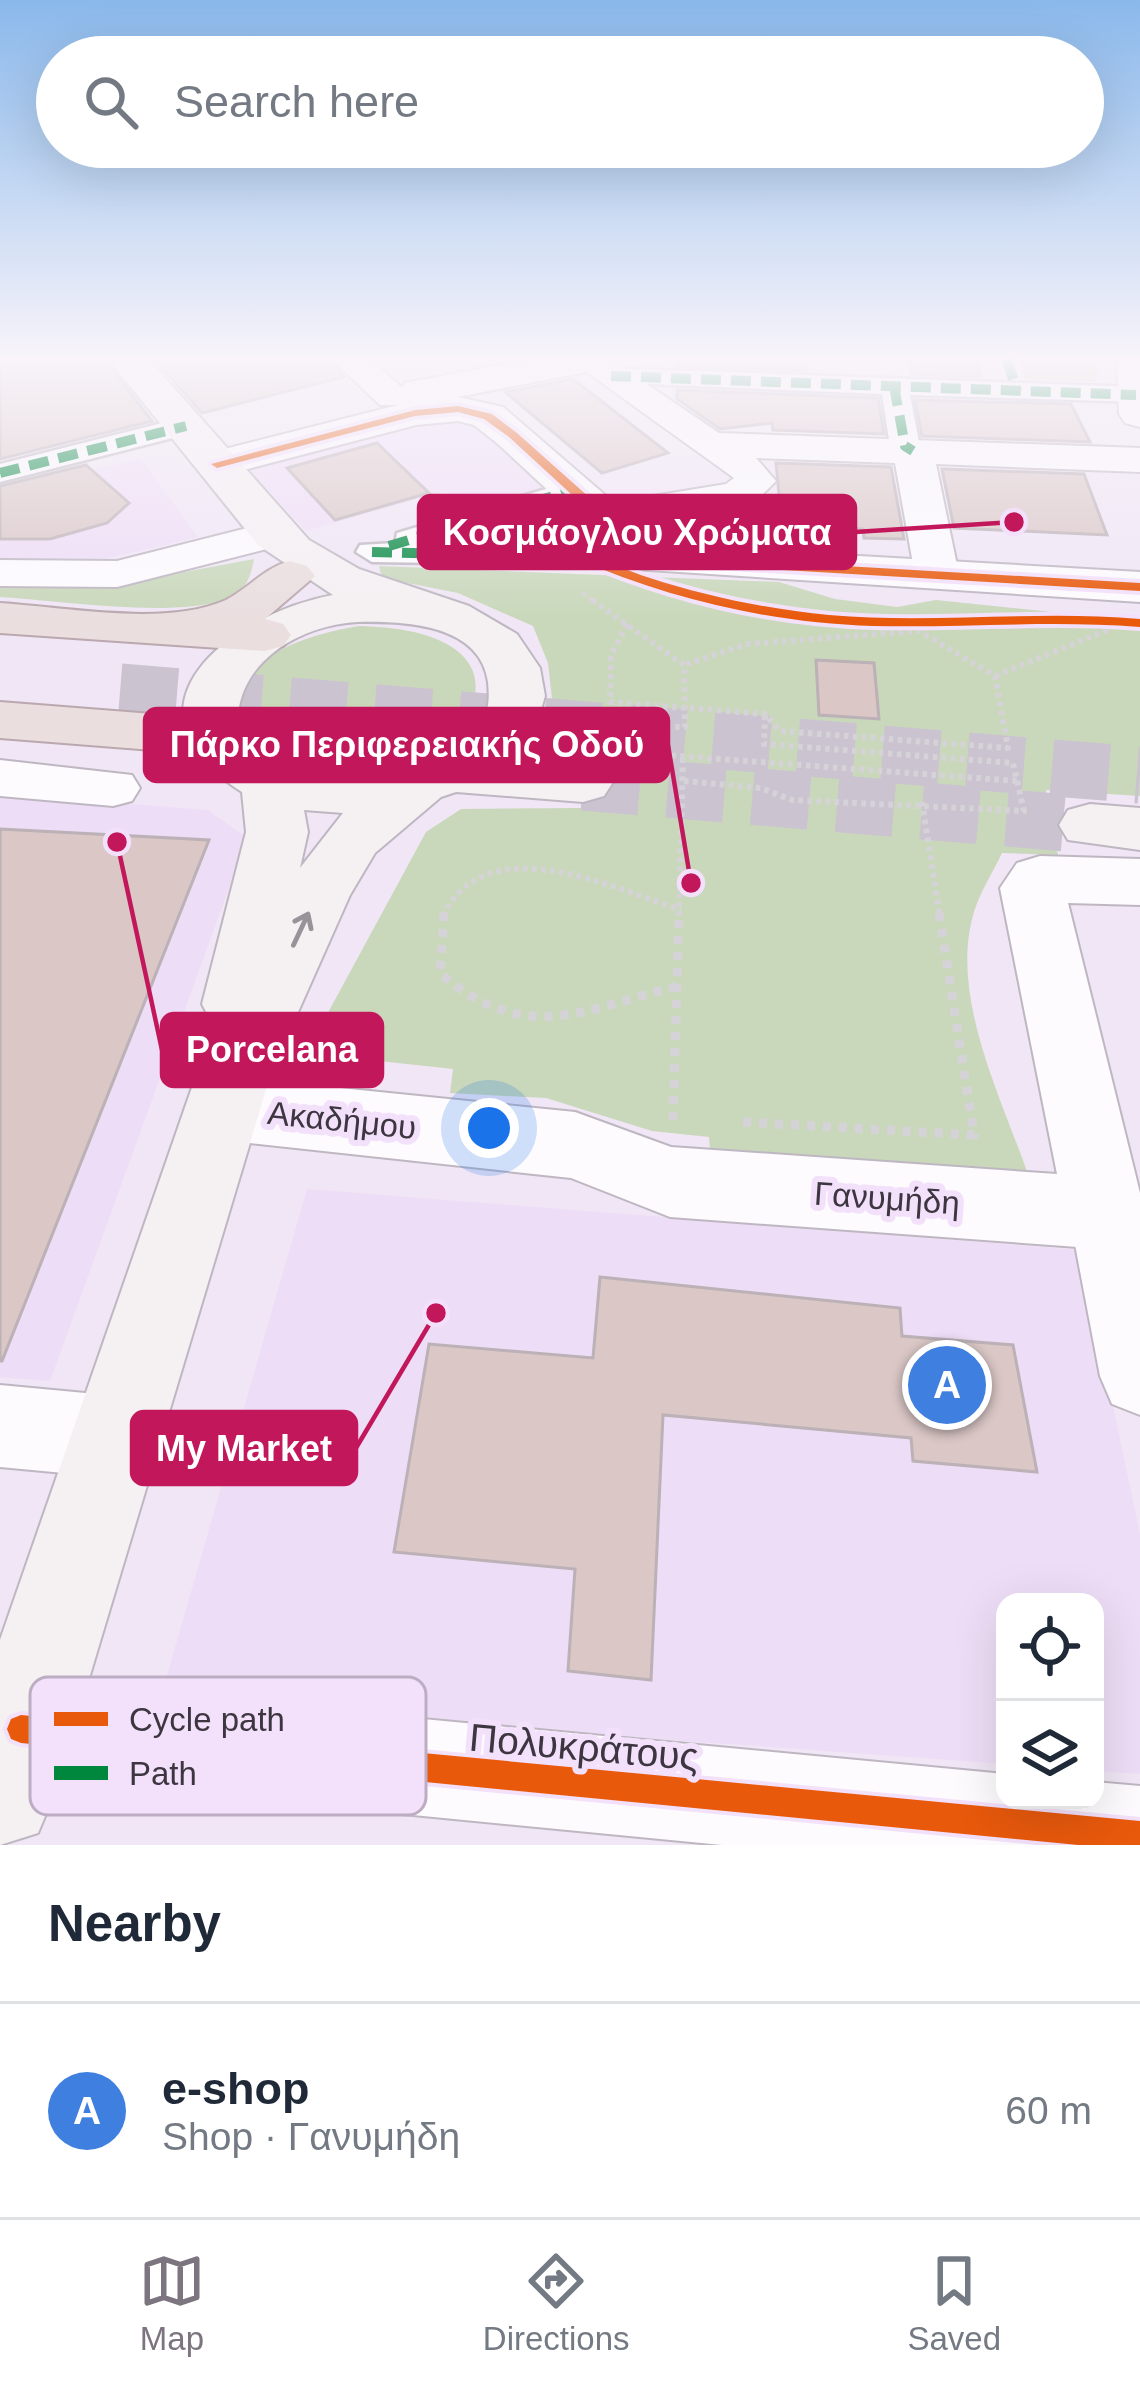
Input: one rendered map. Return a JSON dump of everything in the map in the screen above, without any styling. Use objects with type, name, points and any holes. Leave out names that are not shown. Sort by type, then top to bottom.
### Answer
[{"type":"highway","points":[[0,683],[137,661],[280,582]]},
{"type":"highway","points":[[0,618],[137,661]]},
{"type":"highway","points":[[0,651],[137,661]]},
{"type":"highway","points":[[0,720],[216,737]]},
{"type":"main road","points":[[203,446],[280,582],[350,607],[422,609]]},
{"type":"main road","points":[[38,1677],[228,1090],[319,891],[353,838],[437,777],[490,746],[514,714],[516,676],[505,652],[454,617],[345,582],[280,582]]},
{"type":"main road","points":[[280,582],[217,681],[210,709],[216,737],[240,764],[270,781],[349,795],[437,777],[583,782],[531,742],[514,714]]},
{"type":"main road","points":[[228,1090],[242,977],[277,832],[270,781]]},
{"type":"main road","points":[[10,1762],[30,1701]]},
{"type":"street","points":[[0,473],[187,446]]},
{"type":"street","points":[[522,446],[650,559]]},
{"type":"street","points":[[713,446],[756,481],[738,495],[587,503],[372,552],[650,559],[940,597],[1132,612]]},
{"type":"street","points":[[771,446],[1140,460]]},
{"type":"street","points":[[905,446],[913,451],[940,597]]},
{"type":"street","points":[[0,573],[280,582]]},
{"type":"street","points":[[0,778],[113,788]]},
{"type":"street","points":[[1140,882],[1040,879],[1032,888],[1034,914],[1140,1376]]},
{"type":"street","name":"Ακαδήμου","points":[[228,1090],[575,1145],[680,1139]]},
{"type":"street","name":"Γανυμήδη","points":[[680,1139],[1105,1214]]},
{"type":"street","points":[[0,1426],[117,1437]]},
{"type":"street","name":"Πολυκράτους","points":[[426,1795],[707,1818],[1140,1836]]},
{"type":"path","points":[[582,556],[574,587],[684,664]]},
{"type":"path","points":[[807,615],[940,597]]},
{"type":"path","points":[[1080,618],[1132,612]]},
{"type":"path","points":[[995,676],[1050,656],[1065,640],[1132,612]]},
{"type":"path","points":[[627,625],[611,656],[610,702],[765,714],[779,731],[1008,748],[995,676],[919,631],[747,644],[684,664]]},
{"type":"path","points":[[684,664],[685,727],[654,727],[652,754],[1017,781]]},
{"type":"path","points":[[684,781],[761,788],[792,800],[922,802],[1024,811],[1013,763],[764,744],[765,714]]},
{"type":"path","points":[[680,1139],[683,757]]},
{"type":"path","points":[[719,1120],[974,1136],[922,802]]},
{"type":"path","points":[[678,986],[566,1011],[513,1017],[472,1000],[440,973],[436,935],[454,895],[488,873],[527,864],[590,878],[681,910]]},
{"type":"shaded area","points":[[329,446],[501,446],[545,487],[470,510],[446,491],[306,531],[250,470]]},
{"type":"shaded area","points":[[141,459],[198,537],[89,563],[0,558],[0,490]]},
{"type":"shaded area","points":[[0,794],[208,810],[247,838],[50,1381],[0,1377]]},
{"type":"shaded area","points":[[307,1189],[1080,1250],[1140,1534],[1140,1774],[1104,1772],[1104,1593],[996,1593],[996,1763],[426,1722],[426,1677],[166,1677]]},
{"type":"green space","points":[[254,559],[241,590],[210,604],[152,608],[0,597],[0,583],[98,588]]},
{"type":"green space","points":[[379,566],[779,582],[835,599],[897,607],[936,600],[1140,621],[1140,796],[1046,790],[1058,855],[1002,853],[974,912],[968,945],[973,1014],[1031,1183],[711,1162],[709,1137],[652,1131],[546,1098],[450,1093],[453,1069],[315,1054],[324,1020],[426,832],[461,809],[581,808],[599,747],[556,735],[548,663],[533,626],[458,593],[382,578]]},
{"type":"green space","points":[[359,626],[429,636],[466,659],[476,690],[462,722],[431,751],[387,770],[335,774],[279,757],[259,743],[248,732],[241,709],[243,689],[252,673],[302,640]]},
{"type":"building","points":[[0,446],[52,446],[0,459]]},
{"type":"building","points":[[380,446],[429,493],[335,520],[287,468]]},
{"type":"building","points":[[570,446],[659,446],[668,453],[602,473]]},
{"type":"building","points":[[776,463],[891,467],[904,539],[864,538],[863,529],[782,526]]},
{"type":"building","points":[[86,465],[129,503],[107,523],[50,539],[0,539],[0,486]]},
{"type":"building","points":[[942,469],[1084,474],[1107,535],[954,528]]},
{"type":"building","points":[[816,660],[874,663],[879,719],[819,715]]},
{"type":"building","points":[[0,829],[209,840],[2,1361],[0,1361]]},
{"type":"building","points":[[600,1277],[900,1308],[902,1336],[1013,1345],[1037,1472],[913,1461],[911,1438],[663,1415],[651,1680],[568,1671],[575,1569],[394,1552],[429,1344],[593,1358]]},
{"type":"tunnel","points":[[120,692],[1140,775]]},
{"type":"tunnel","points":[[583,782],[1090,825]]},
{"type":"marked path","points":[[0,473],[106,446]]},
{"type":"marked path","points":[[905,446],[913,451]]},
{"type":"marked path","points":[[389,546],[573,490]]},
{"type":"marked path","points":[[372,552],[590,557]]},
{"type":"cycle path","points":[[217,464],[286,446]]},
{"type":"cycle path","points":[[525,446],[650,559],[1140,587]]},
{"type":"cycle path","points":[[582,556],[671,589],[798,615],[868,622],[1062,619],[1140,623]]},
{"type":"cycle path","points":[[21,1729],[30,1730]]},
{"type":"cycle path","points":[[426,1768],[1140,1836]]},
{"type":"place","name":"Κοσμάογλου Χρώματα","points":[[1014,522]]},
{"type":"place","name":"Porcelana","points":[[117,842]]},
{"type":"place","name":"Πάρκο Περιφερειακής Οδού","points":[[691,883]]},
{"type":"place","name":"Μy Μarket","points":[[436,1313]]},
{"type":"place","name":"e-shop","points":[[947,1385]]}]
